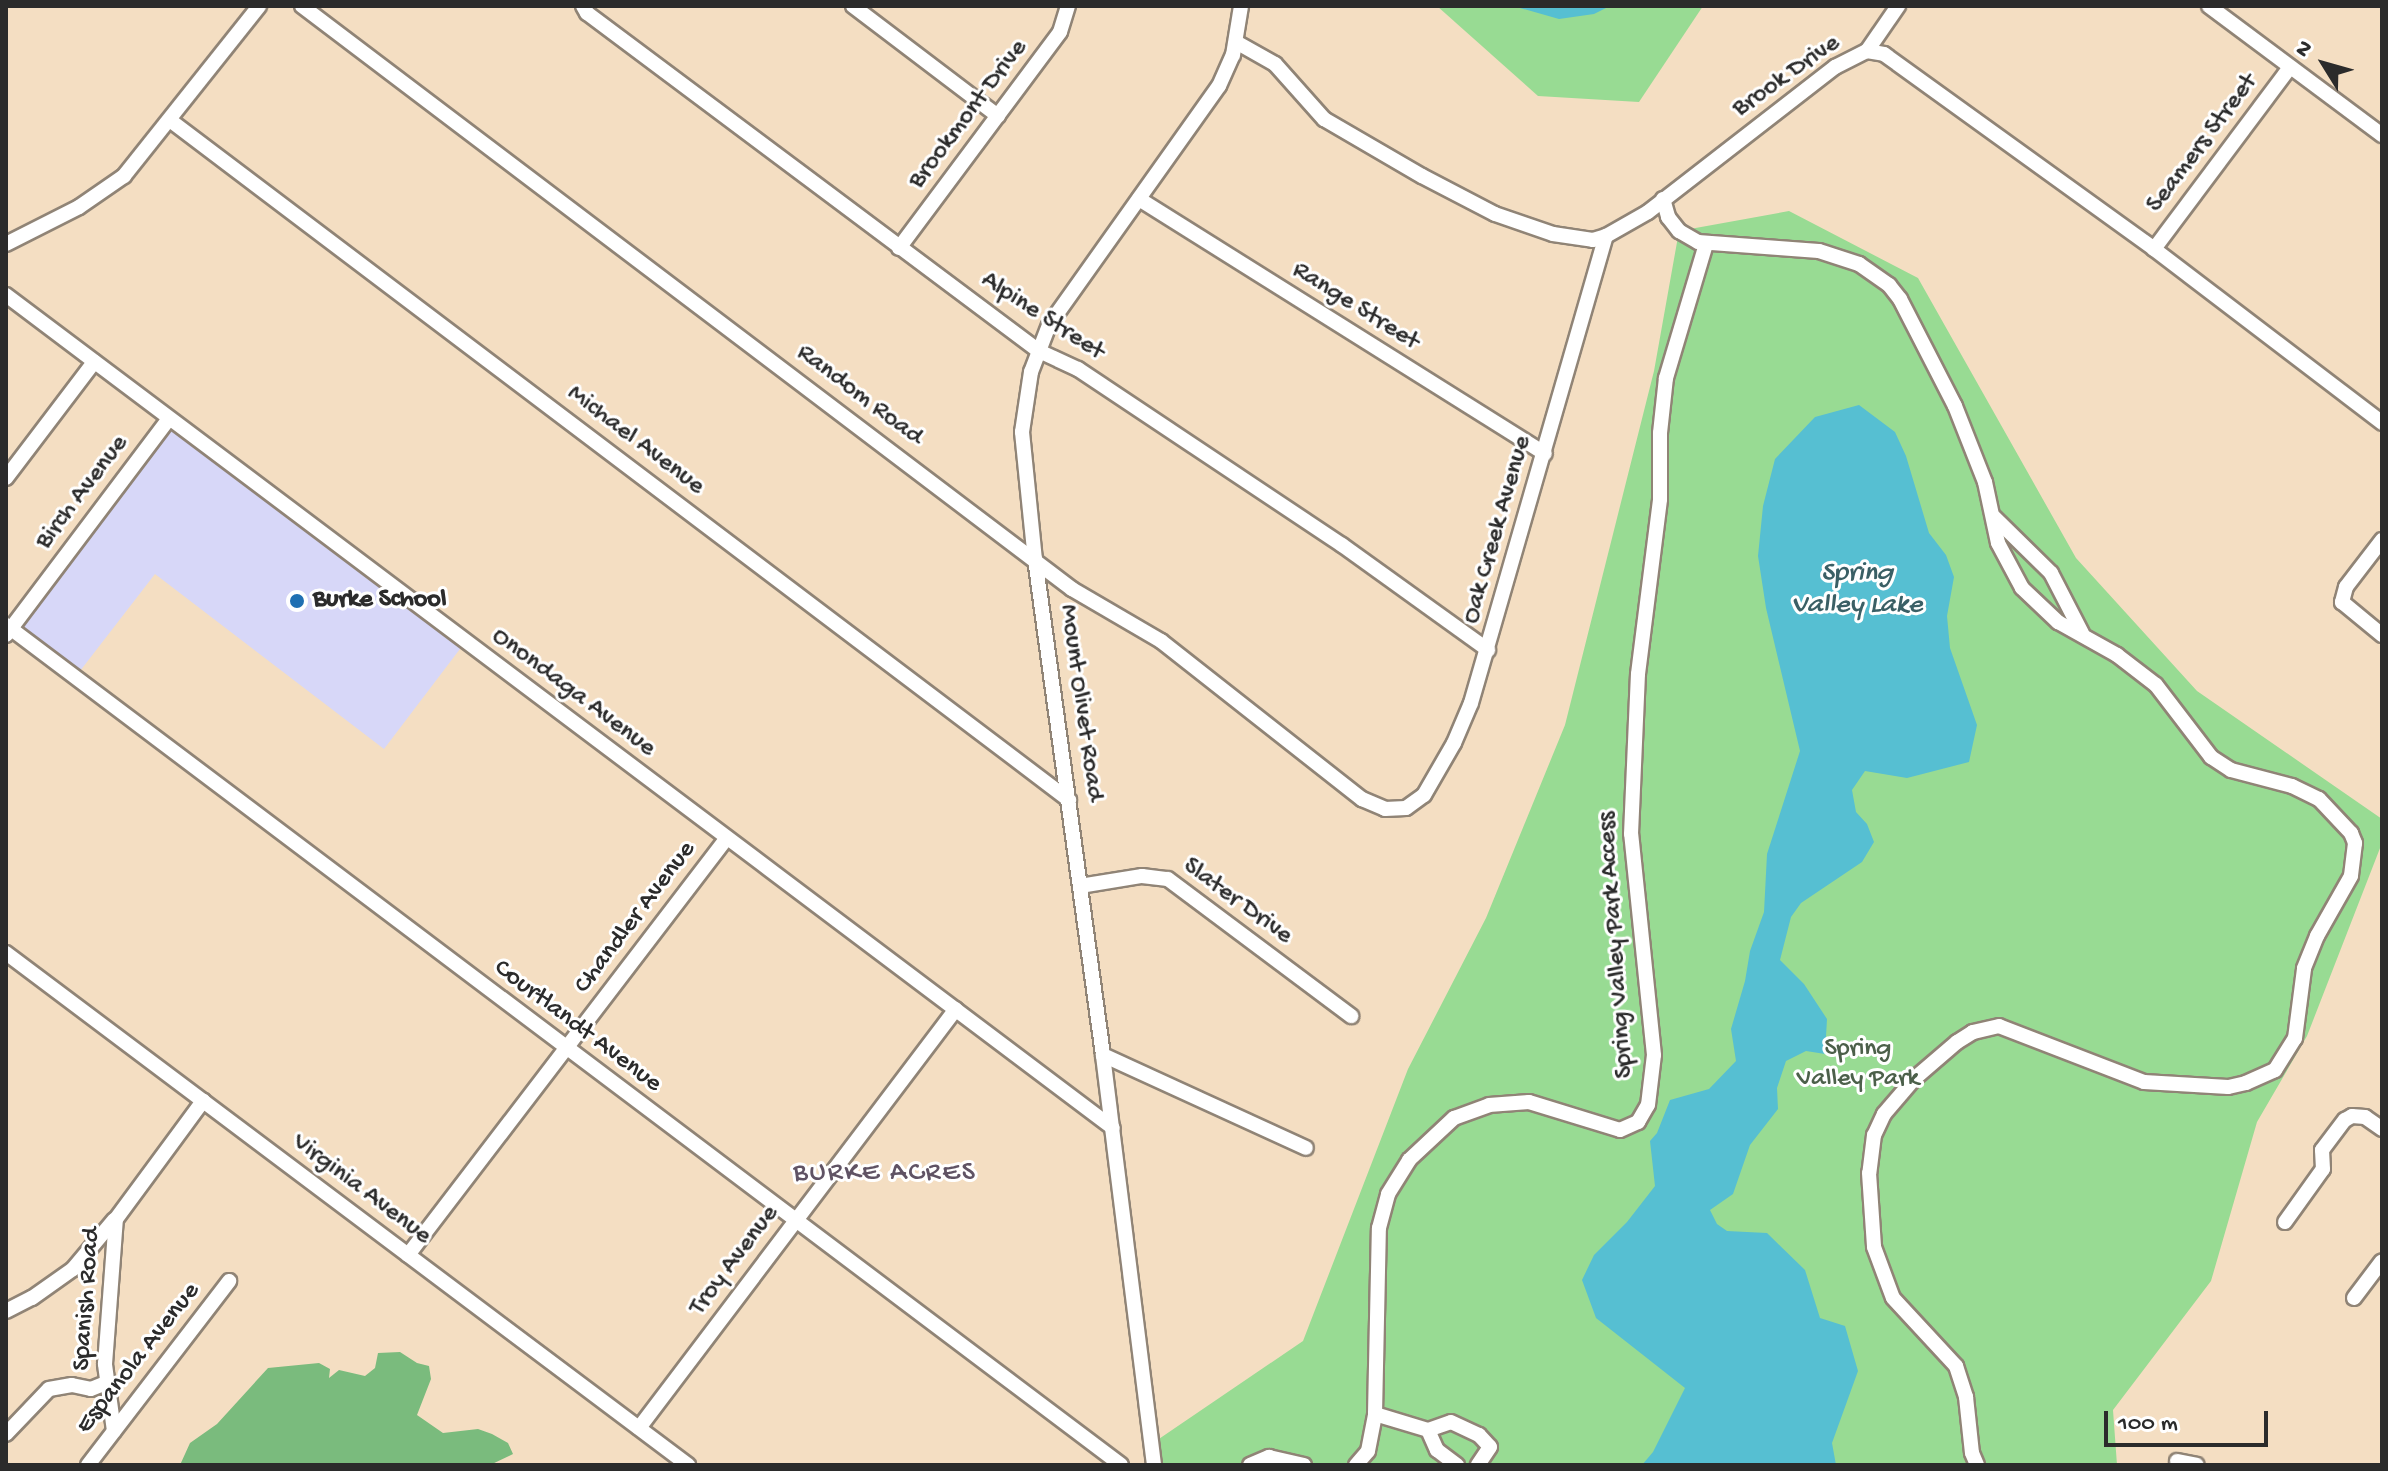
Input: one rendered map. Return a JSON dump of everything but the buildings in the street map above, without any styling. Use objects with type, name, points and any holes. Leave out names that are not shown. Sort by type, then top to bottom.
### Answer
[{"type":"street","points":[[6,244],[114,186],[171,121],[259,6]]},
{"type":"street","name":"Random Road","points":[[302,6],[1082,596],[1161,641],[1362,799],[1393,810]]},
{"type":"street","name":"Alpine Street","points":[[583,6],[587,13],[1039,351],[1078,369],[1289,510],[1488,650]]},
{"type":"street","points":[[853,6],[998,116]]},
{"type":"street","name":"Brookmont Drive","points":[[899,248],[1060,32],[1068,6]]},
{"type":"street","name":"Mount Olivet Road","points":[[1154,1465],[1113,1128],[1035,560],[1022,432],[1031,372],[1064,301],[1208,105],[1228,68],[1236,42],[1241,6]]},
{"type":"street","points":[[1867,51],[1898,6]]},
{"type":"street","points":[[2209,6],[2382,135]]},
{"type":"street","points":[[1236,42],[1275,64],[1324,119],[1422,176],[1495,214],[1534,228],[1587,239],[1606,236]]},
{"type":"street","name":"Brook Drive","points":[[1606,236],[1663,199],[1810,85],[1867,51],[1896,61],[2154,249],[2382,423]]},
{"type":"street","name":"Seamers Street","points":[[2154,249],[2290,67]]},
{"type":"street","name":"Michael Avenue","points":[[171,121],[1069,800]]},
{"type":"street","name":"Range Street","points":[[1139,199],[1545,454]]},
{"type":"street","points":[[1663,199],[1668,217],[1679,231],[1706,244],[1819,251],[1859,264],[1889,285],[1900,299],[1955,406],[1985,482],[1998,543],[2022,588],[2058,622],[2082,633],[2156,685],[2201,748],[2222,765],[2292,786],[2319,799],[2351,833],[2356,854],[2351,876],[2309,953],[2301,982],[2295,1038],[2275,1070],[2259,1079],[2228,1087],[2144,1082],[1999,1026],[1973,1032],[1949,1048],[1884,1114],[1874,1135],[1869,1173],[1874,1247],[1893,1298],[1956,1366],[1966,1397],[1972,1453],[1977,1465]]},
{"type":"street","name":"Oak Creek Avenue","points":[[1393,810],[1415,804],[1440,770],[1471,703],[1606,236]]},
{"type":"street","name":"Spring Valley Park Access","points":[[1356,1465],[1368,1451],[1375,1414],[1379,1228],[1397,1177],[1422,1145],[1437,1130],[1469,1111],[1510,1101],[1545,1105],[1599,1126],[1620,1130],[1638,1122],[1648,1105],[1654,1055],[1631,834],[1638,674],[1660,499],[1660,433],[1666,378],[1706,244]]},
{"type":"street","name":"Onondaga Avenue","points":[[6,295],[1113,1128]]},
{"type":"street","points":[[6,478],[94,362]]},
{"type":"street","name":"Birch Avenue","points":[[8,630],[169,419]]},
{"type":"street","points":[[1993,517],[2051,573],[2082,633]]},
{"type":"street","points":[[2382,540],[2346,587],[2342,602],[2382,635]]},
{"type":"street","name":"Courtlandt Avenue","points":[[8,630],[1121,1465]]},
{"type":"street","name":"Chandler Avenue","points":[[408,1255],[726,839]]},
{"type":"street","name":"Slater Drive","points":[[1080,886],[1142,876],[1168,879],[1351,1016]]},
{"type":"street","name":"Virginia Avenue","points":[[6,953],[688,1465]]},
{"type":"street","name":"Troy Avenue","points":[[639,1428],[956,1009]]},
{"type":"street","points":[[1103,1055],[1306,1148]]},
{"type":"street","name":"Spanish Road","points":[[114,1431],[106,1383],[116,1219],[203,1101]]},
{"type":"street","points":[[2285,1222],[2323,1169],[2322,1150],[2352,1116],[2365,1117],[2382,1129]]},
{"type":"street","points":[[6,1311],[32,1298],[73,1269],[116,1219]]},
{"type":"street","points":[[2354,1298],[2382,1261]]},
{"type":"street","name":"Espanola Avenue","points":[[88,1465],[229,1281]]},
{"type":"street","points":[[6,1434],[49,1389],[72,1385],[91,1389],[106,1383]]},
{"type":"street","points":[[1375,1414],[1428,1430],[1451,1422],[1479,1435],[1490,1447],[1478,1465]]},
{"type":"street","points":[[1428,1430],[1437,1450],[1457,1465]]},
{"type":"street","points":[[1250,1465],[1278,1457],[1304,1465]]},
{"type":"street","points":[[2177,1461],[2196,1464]]},
{"type":"shaded area","name":"Burke School","points":[[172,427],[463,645],[384,749],[155,574],[80,671],[22,628]]},
{"type":"green space","points":[[1437,6],[1703,6],[1639,102],[1538,96]]},
{"type":"green space","name":"Spring Valley Park","points":[[1789,211],[1918,278],[2076,558],[2197,691],[2382,819],[2382,843],[2307,1036],[2257,1122],[2211,1281],[2113,1410],[2117,1465],[1152,1465],[1150,1445],[1303,1341],[1408,1069],[1486,918],[1565,725],[1654,371],[1679,231]]},
{"type":"green space","points":[[400,1352],[417,1363],[429,1366],[431,1379],[417,1415],[443,1433],[478,1429],[492,1434],[508,1443],[513,1454],[490,1465],[180,1465],[190,1443],[217,1424],[268,1368],[319,1363],[330,1369],[329,1378],[339,1370],[365,1376],[375,1368],[378,1353]]},
{"type":"water","points":[[1513,6],[1610,6],[1594,14],[1559,19]]},
{"type":"water","name":"Spring Valley Lake","points":[[1859,405],[1895,432],[1906,456],[1929,533],[1946,555],[1954,577],[1947,616],[1950,648],[1977,725],[1969,762],[1907,778],[1865,771],[1852,790],[1856,812],[1867,824],[1874,842],[1862,862],[1801,903],[1791,917],[1780,960],[1804,984],[1827,1019],[1825,1054],[1806,1051],[1786,1061],[1777,1088],[1778,1109],[1750,1145],[1733,1194],[1710,1210],[1717,1224],[1727,1231],[1767,1233],[1805,1270],[1820,1318],[1845,1326],[1858,1371],[1832,1443],[1836,1465],[1642,1465],[1653,1452],[1685,1388],[1596,1318],[1582,1280],[1594,1255],[1627,1222],[1655,1186],[1650,1141],[1657,1133],[1670,1100],[1709,1089],[1736,1061],[1731,1029],[1750,951],[1764,912],[1767,854],[1800,751],[1766,608],[1758,556],[1763,506],[1775,459],[1815,417]]},
{"type":"place","name":"Burke School","points":[[297,601]]},
{"type":"district","name":"BURKE ACRES","points":[[885,1174]]}]
